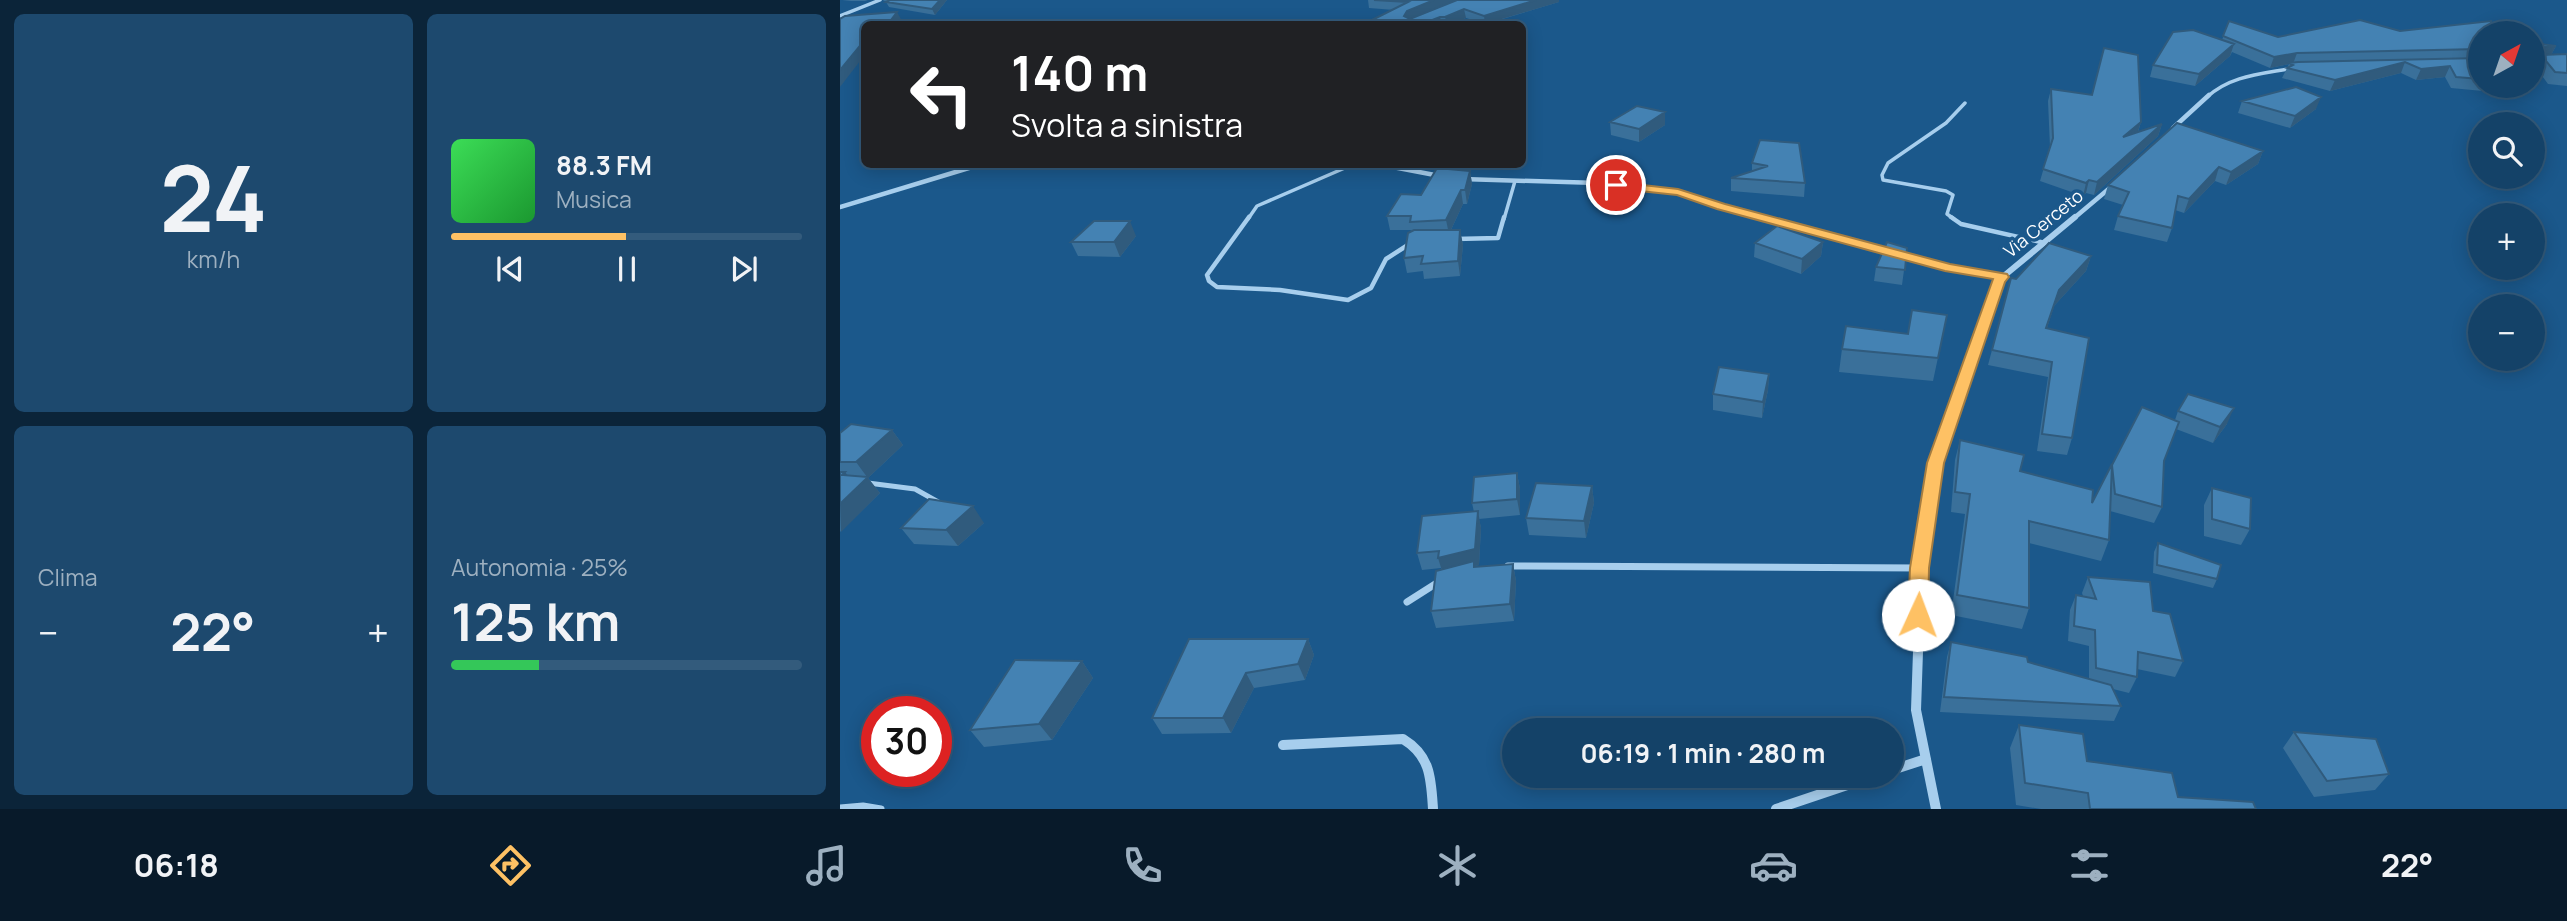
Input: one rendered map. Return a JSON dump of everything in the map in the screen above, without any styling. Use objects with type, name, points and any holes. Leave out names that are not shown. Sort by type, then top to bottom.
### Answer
[{"type":"street","points":[[840,16],[880,0]]},
{"type":"street","points":[[2168,133],[2217,88],[2236,78],[2307,68]]},
{"type":"street","points":[[840,207],[969,168]]},
{"type":"street","points":[[1396,168],[1428,175],[1598,183],[1678,192],[1721,207],[1950,268],[2002,277]]},
{"type":"street","name":"Via Cerceto","points":[[1936,809],[1916,710],[1920,568],[1936,463],[1998,280],[2117,181]]},
{"type":"street","points":[[1283,745],[1403,739],[1415,745],[1428,759],[1433,809]]},
{"type":"street","points":[[1904,766],[1926,759]]},
{"type":"street","points":[[1776,809],[1838,788]]},
{"type":"lane","points":[[1965,103],[1946,123],[1888,163],[1882,175],[1884,180],[1946,191],[1953,195],[1947,214],[1961,224],[2045,243]]},
{"type":"lane","points":[[1345,168],[1257,206],[1207,275],[1209,282],[1217,286],[1280,290],[1348,300],[1371,288],[1386,259],[1399,248],[1416,240]]},
{"type":"lane","points":[[1444,239],[1498,237],[1515,181]]},
{"type":"lane","points":[[862,483],[910,488],[929,494],[948,509]]},
{"type":"lane","points":[[1501,566],[1920,568]]},
{"type":"lane","points":[[1408,602],[1437,582],[1450,579]]},
{"type":"lane","points":[[840,808],[863,806],[881,809]]},
{"type":"building","points":[[940,0],[932,9],[886,2]]},
{"type":"building","points":[[1374,0],[1434,0],[1407,11],[1404,16],[1410,19],[1457,0],[1536,0],[1484,16],[1464,9],[1430,21],[1370,21],[1408,2]]},
{"type":"building","points":[[897,12],[890,21],[861,21],[861,45],[840,70],[840,19],[845,16]]},
{"type":"building","points":[[2360,20],[2400,31],[2468,24],[2468,49],[2297,53],[2274,57],[2223,36],[2229,21],[2278,37]]},
{"type":"building","points":[[2193,30],[2234,44],[2199,74],[2153,65],[2173,32]]},
{"type":"building","points":[[2104,48],[2138,55],[2141,122],[2123,137],[2162,124],[2097,182],[2089,180],[2086,183],[2043,169],[2053,138],[2051,89],[2092,95]]},
{"type":"building","points":[[2567,54],[2567,73],[2555,72],[2545,60],[2545,55]]},
{"type":"building","points":[[2468,58],[2468,78],[2456,77],[2450,66],[2421,69],[2405,62],[2335,80],[2287,68],[2293,65],[2289,63]]},
{"type":"building","points":[[2296,87],[2321,97],[2295,116],[2242,101]]},
{"type":"building","points":[[1637,106],[1665,112],[1639,129],[1610,122]]},
{"type":"building","points":[[2177,123],[2263,151],[2231,172],[2219,167],[2189,199],[2178,196],[2172,228],[2118,216],[2129,192],[2108,185]]},
{"type":"building","points":[[1760,140],[1799,143],[1805,183],[1731,178],[1768,166],[1752,163]]},
{"type":"building","points":[[1437,168],[1470,171],[1465,190],[1461,190],[1446,220],[1410,222],[1411,216],[1387,216],[1401,194],[1421,195]]},
{"type":"building","points":[[1094,221],[1130,221],[1114,242],[1071,242]]},
{"type":"building","points":[[1777,226],[1823,242],[1802,259],[1755,243]]},
{"type":"building","points":[[1414,230],[1460,230],[1458,261],[1421,264],[1423,256],[1404,258],[1408,233]]},
{"type":"building","points":[[1887,242],[1907,248],[1905,270],[1876,267]]},
{"type":"building","points":[[2049,243],[2091,256],[2059,290],[2046,328],[2089,338],[2072,438],[2042,434],[2052,362],[1992,350],[2011,278],[2016,279]]},
{"type":"building","points":[[1912,310],[1947,315],[1938,358],[1842,349],[1846,326],[1908,334]]},
{"type":"building","points":[[1719,367],[1769,374],[1763,402],[1713,394]]},
{"type":"building","points":[[2188,394],[2234,408],[2220,427],[2178,411]]},
{"type":"building","points":[[2142,407],[2179,422],[2164,461],[2162,507],[2115,494],[2112,465]]},
{"type":"building","points":[[851,424],[892,430],[856,462],[840,462],[840,433]]},
{"type":"building","points":[[1960,440],[2024,455],[2020,471],[2093,490],[2092,503],[2112,464],[2109,540],[2029,521],[2029,608],[1957,595],[1970,494],[1955,492]]},
{"type":"building","points":[[840,472],[845,472],[842,475],[868,477],[840,504]]},
{"type":"building","points":[[1517,473],[1517,499],[1472,503],[1474,477]]},
{"type":"building","points":[[1536,483],[1592,486],[1584,521],[1526,518]]},
{"type":"building","points":[[2212,488],[2251,498],[2250,529],[2212,519]]},
{"type":"building","points":[[929,499],[973,506],[946,530],[901,528]]},
{"type":"building","points":[[1478,511],[1475,549],[1438,558],[1439,551],[1417,553],[1422,516]]},
{"type":"building","points":[[2158,543],[2221,565],[2217,579],[2157,565]]},
{"type":"building","points":[[1474,561],[1474,567],[1513,564],[1510,604],[1431,611],[1436,571]]},
{"type":"building","points":[[2088,577],[2150,582],[2153,611],[2170,614],[2183,661],[2138,652],[2137,677],[2096,668],[2095,630],[2074,626],[2076,595],[2096,599]]},
{"type":"building","points":[[1189,639],[1308,639],[1298,664],[1246,673],[1223,718],[1152,718]]},
{"type":"building","points":[[1951,642],[2027,657],[2028,662],[2111,685],[2121,706],[1944,697]]},
{"type":"building","points":[[1015,660],[1082,661],[1039,724],[970,730]]},
{"type":"building","points":[[2019,725],[2083,734],[2087,761],[2172,773],[2178,797],[2253,802],[2256,809],[2090,809],[2088,793],[2025,783]]},
{"type":"building","points":[[2294,732],[2376,739],[2389,774],[2327,781]]},
{"type":"route","points":[[1616,185],[1678,192],[1721,207],[1950,268],[2002,277],[1998,280],[1936,463],[1920,568],[1918,615]]}]
